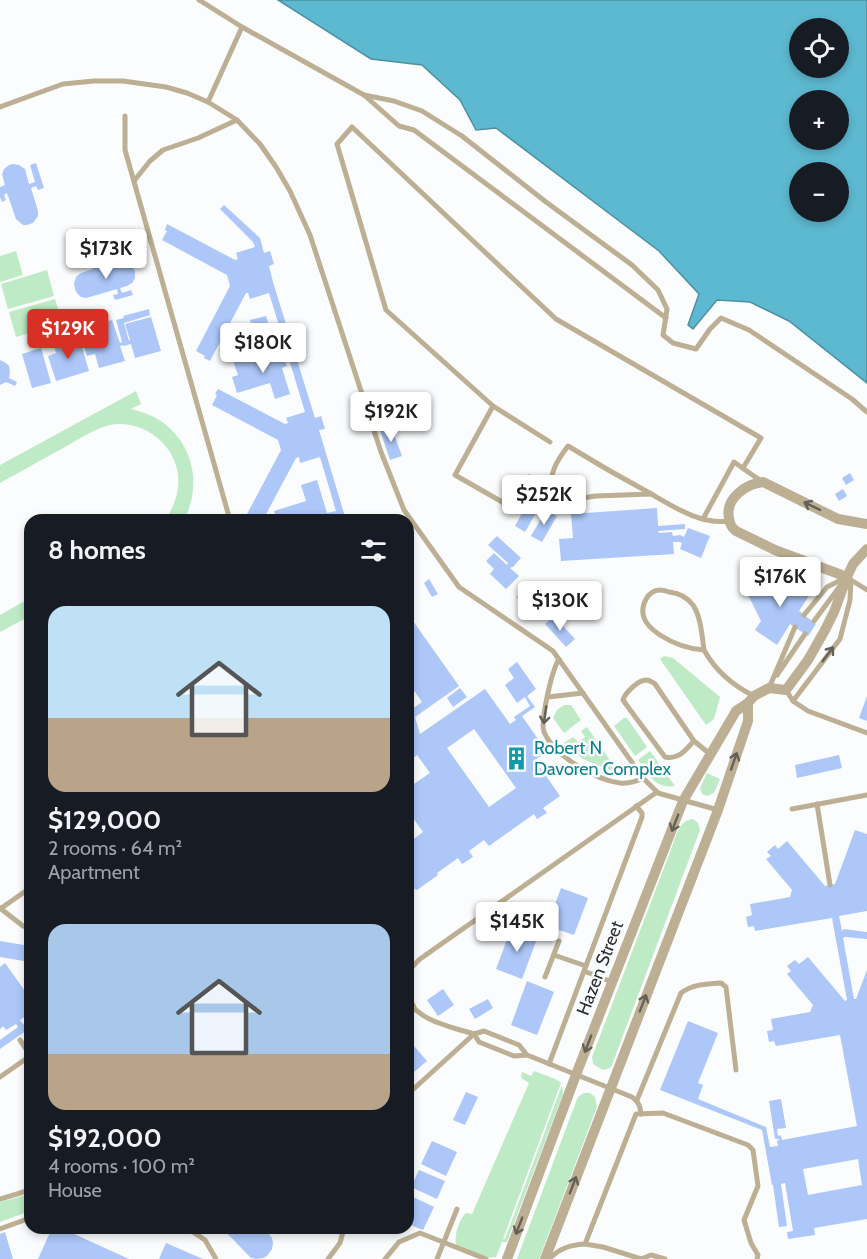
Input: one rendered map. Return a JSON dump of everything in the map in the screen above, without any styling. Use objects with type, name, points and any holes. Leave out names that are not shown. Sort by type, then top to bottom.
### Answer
[{"type":"street","points":[[849,579],[775,550],[735,531],[729,521],[730,503],[736,495],[756,483],[763,482],[838,519],[867,524]]},
{"type":"street","points":[[769,688],[786,690],[808,660],[834,612],[849,579],[853,564],[867,549]]},
{"type":"street","name":"Hazen Street","points":[[507,1259],[683,801],[736,711],[769,688]]},
{"type":"street","points":[[547,1259],[718,810],[748,721],[751,700]]},
{"type":"lane","points":[[199,0],[242,27],[364,95],[399,126],[414,130],[666,318]]},
{"type":"lane","points":[[208,102],[242,27]]},
{"type":"lane","points":[[0,107],[63,84],[123,81],[166,87],[187,93],[208,102],[237,120],[260,144],[276,167],[310,235],[381,452],[407,514]]},
{"type":"lane","points":[[364,95],[394,101],[422,111],[462,136],[632,265],[658,290],[667,309],[663,334],[674,343],[696,349],[721,318],[749,330],[852,399],[867,412]]},
{"type":"lane","points":[[125,116],[125,150],[228,514]]},
{"type":"lane","points":[[134,181],[150,161],[163,150],[198,138],[237,120]]},
{"type":"lane","points":[[550,442],[493,406],[386,310],[337,144],[352,127],[556,319],[761,438],[743,468]]},
{"type":"lane","points":[[493,406],[455,474],[511,507],[529,477]]},
{"type":"lane","points":[[651,494],[596,496],[567,500],[550,495],[550,481],[558,459],[568,446],[682,511],[703,519],[729,521]]},
{"type":"lane","points":[[703,519],[734,462],[763,482]]},
{"type":"lane","points":[[414,524],[459,587],[553,651],[643,778],[657,792],[718,810]]},
{"type":"lane","points":[[849,579],[867,590]]},
{"type":"lane","points":[[804,615],[827,587],[849,579]]},
{"type":"lane","points":[[814,621],[849,579]]},
{"type":"lane","points":[[793,701],[840,639],[850,600],[849,579]]},
{"type":"lane","points":[[704,650],[688,649],[670,642],[651,629],[644,618],[643,606],[649,595],[658,590],[680,593],[692,604],[704,650],[711,662],[751,700]]},
{"type":"lane","points":[[769,688],[795,627]]},
{"type":"lane","points":[[769,688],[805,634]]},
{"type":"lane","points":[[559,659],[552,676],[543,722],[544,732],[553,745],[565,758],[579,767],[609,780],[633,783],[643,778]]},
{"type":"lane","points":[[694,741],[677,756],[665,757],[627,707],[623,700],[625,694],[641,681],[648,680],[655,684],[694,741],[710,754]]},
{"type":"lane","points":[[786,690],[793,701],[808,711],[867,733]]},
{"type":"lane","points":[[548,697],[583,693]]},
{"type":"lane","points":[[414,965],[657,792]]},
{"type":"lane","points":[[792,809],[867,795]]},
{"type":"lane","points":[[817,804],[830,885]]},
{"type":"lane","points":[[549,1064],[642,817],[642,813],[636,806]]},
{"type":"lane","points":[[24,892],[0,909],[24,926]]},
{"type":"lane","points":[[545,977],[559,941]]},
{"type":"lane","points":[[554,955],[612,982]]},
{"type":"lane","points":[[637,1100],[681,993],[688,988],[721,983],[726,987],[736,1070]]},
{"type":"lane","points":[[414,1008],[438,1023],[474,1034],[479,1042],[514,1056],[527,1055],[637,1100],[641,1114]]},
{"type":"lane","points":[[414,1089],[474,1034],[484,1031],[519,1045],[527,1055]]},
{"type":"lane","points":[[20,1040],[24,1046]]},
{"type":"lane","points":[[0,1077],[24,1060]]},
{"type":"lane","points":[[585,1244],[636,1114],[663,1113],[748,1145],[753,1150],[758,1186],[744,1220],[751,1243],[759,1255],[757,1259]]},
{"type":"lane","points":[[0,1198],[24,1192]]},
{"type":"lane","points":[[437,1259],[457,1209]]},
{"type":"lane","points":[[0,1229],[24,1220]]},
{"type":"lane","points":[[384,1259],[399,1242],[420,1233],[486,1259]]},
{"type":"lane","points":[[196,1234],[205,1240],[216,1259]]},
{"type":"lane","points":[[328,1259],[340,1243],[342,1234]]},
{"type":"lane","points":[[547,1259],[571,1245],[585,1244],[641,1258],[651,1255],[665,1259]]},
{"type":"green space","points":[[16,251],[23,275],[0,282],[0,256]]},
{"type":"green space","points":[[47,270],[54,296],[8,309],[1,284]]},
{"type":"green space","points":[[55,299],[63,324],[16,337],[9,312]]},
{"type":"green space","points":[[136,391],[141,404],[131,409],[165,424],[183,444],[192,469],[192,494],[186,514],[168,514],[173,506],[178,484],[174,460],[156,437],[130,425],[110,425],[98,429],[0,483],[0,465]]},
{"type":"green space","points":[[24,601],[24,619],[0,632],[0,615]]},
{"type":"green space","points":[[664,656],[673,658],[720,697],[714,719],[706,725],[660,659]]},
{"type":"green space","points":[[564,705],[571,705],[581,720],[564,733],[553,718],[557,710]]},
{"type":"green space","points":[[627,718],[647,747],[635,756],[614,726]]},
{"type":"green space","points":[[587,727],[619,773],[582,758],[564,743],[573,737],[578,742],[585,737],[581,731]]},
{"type":"green space","points":[[650,751],[675,786],[657,783],[645,770],[638,760]]},
{"type":"green space","points":[[707,773],[720,779],[714,793],[707,796],[702,794],[700,788]]},
{"type":"green space","points":[[693,819],[698,823],[700,830],[612,1065],[603,1070],[593,1064],[592,1057],[678,832],[682,824]]},
{"type":"green space","points":[[534,1071],[561,1083],[503,1239],[505,1239],[562,1085],[563,1094],[507,1242],[502,1242],[496,1257],[486,1258],[456,1245],[458,1228],[466,1213],[472,1214],[529,1083],[521,1078],[522,1072],[531,1076]]},
{"type":"green space","points":[[584,1093],[590,1093],[595,1097],[597,1107],[539,1259],[517,1259],[577,1099]]},
{"type":"green space","points":[[24,1196],[24,1213],[0,1222],[0,1202]]},
{"type":"water","points":[[278,0],[867,0],[867,383],[789,321],[750,302],[717,300],[693,329],[688,325],[699,294],[659,251],[496,128],[476,130],[460,100],[422,65],[371,59]]},
{"type":"building","points":[[36,163],[44,188],[38,190],[36,186],[31,188],[38,216],[33,223],[23,225],[16,219],[7,193],[4,195],[6,200],[2,202],[0,187],[5,185],[2,174],[9,165],[19,165],[25,169],[29,184],[35,182],[30,165]]},
{"type":"building","points":[[224,205],[260,238],[264,253],[270,251],[274,264],[269,266],[273,282],[315,418],[321,416],[325,429],[319,430],[344,514],[275,514],[274,511],[306,501],[301,485],[317,480],[327,513],[336,511],[320,457],[300,463],[299,457],[296,458],[266,514],[247,514],[281,450],[278,440],[212,405],[217,395],[215,394],[218,389],[285,424],[288,423],[286,418],[305,412],[288,356],[284,358],[287,366],[282,368],[290,394],[275,399],[270,383],[237,393],[232,377],[238,375],[233,361],[228,362],[223,347],[255,337],[250,320],[266,316],[274,342],[279,340],[282,349],[286,348],[269,293],[250,299],[246,293],[210,361],[196,351],[230,286],[227,275],[162,240],[167,231],[165,230],[167,224],[235,260],[238,259],[236,253],[255,247],[253,242],[220,209]]},
{"type":"building","points":[[120,262],[130,264],[135,271],[132,283],[120,288],[122,293],[131,290],[133,295],[115,300],[113,295],[118,294],[117,289],[86,298],[76,292],[74,284],[76,277],[93,269],[92,265],[97,264],[98,268]]},
{"type":"building","points":[[149,309],[150,315],[124,323],[129,341],[125,324],[151,317],[161,351],[135,358],[131,344],[123,345],[120,346],[125,361],[99,368],[95,354],[87,356],[80,332],[87,330],[86,327],[112,320],[120,343],[122,342],[116,320]]},
{"type":"building","points":[[79,337],[89,371],[56,381],[48,356],[56,353],[54,345]]},
{"type":"building","points":[[41,348],[51,383],[32,388],[22,354]]},
{"type":"building","points":[[0,360],[9,366],[9,378],[17,382],[15,386],[6,382],[0,385]]},
{"type":"building","points":[[391,426],[402,456],[390,460],[380,430]]},
{"type":"building","points":[[850,473],[854,480],[846,485],[842,478]]},
{"type":"building","points":[[843,489],[847,496],[839,501],[835,494]]},
{"type":"building","points":[[529,500],[540,506],[525,532],[515,526]]},
{"type":"building","points":[[657,508],[658,526],[685,524],[685,529],[658,531],[659,533],[672,532],[673,536],[684,537],[688,528],[710,536],[701,558],[680,549],[682,543],[673,542],[674,554],[561,561],[559,539],[573,538],[571,514]]},
{"type":"building","points":[[546,510],[557,516],[542,542],[531,536]]},
{"type":"building","points":[[497,536],[521,558],[510,568],[519,576],[506,589],[490,574],[494,569],[486,561],[494,553],[507,565],[508,563],[488,545]]},
{"type":"building","points":[[791,576],[812,591],[799,611],[816,624],[808,636],[790,624],[777,645],[755,630],[761,621],[746,591],[752,582],[775,585],[775,577],[783,578],[783,585],[785,585]]},
{"type":"building","points":[[429,579],[438,594],[432,597],[424,583]]},
{"type":"building","points":[[527,586],[536,594],[525,606],[516,597]]},
{"type":"building","points":[[554,616],[575,639],[566,647],[545,624]]},
{"type":"building","name":"Robert N Davoren Complex","points":[[414,622],[459,686],[415,717],[420,734],[485,689],[510,724],[516,720],[514,717],[530,706],[525,697],[517,703],[505,685],[514,678],[508,669],[517,662],[536,689],[527,696],[535,707],[522,716],[547,752],[535,760],[560,796],[543,808],[547,813],[537,819],[534,814],[489,846],[484,840],[469,851],[473,857],[462,864],[458,858],[417,890],[414,890],[414,839],[423,832],[414,819],[414,784],[430,773],[417,755],[414,757],[414,708],[422,702],[414,691]],"holes":[[[474,729],[516,788],[489,807],[447,748]]]},
{"type":"building","points":[[460,688],[467,697],[453,707],[447,698]]},
{"type":"building","points":[[867,696],[867,721],[859,718]]},
{"type":"building","points":[[839,755],[842,768],[797,778],[795,765]]},
{"type":"building","points":[[855,830],[867,834],[867,911],[839,916],[842,931],[844,929],[867,932],[867,939],[843,938],[854,999],[856,999],[867,970],[867,1219],[814,1228],[815,1235],[788,1239],[787,1232],[793,1231],[785,1183],[781,1184],[787,1226],[779,1227],[762,1130],[660,1090],[688,1021],[718,1033],[698,1083],[703,1085],[698,1099],[766,1127],[770,1147],[778,1146],[779,1139],[775,1139],[769,1101],[781,1099],[786,1128],[777,1129],[778,1136],[781,1135],[782,1140],[857,1126],[840,1035],[776,1046],[774,1041],[769,1042],[767,1031],[773,1030],[771,1019],[810,1012],[813,1005],[787,974],[791,971],[787,966],[795,960],[799,964],[808,957],[845,1001],[847,1000],[832,918],[755,931],[754,926],[748,927],[746,917],[752,915],[750,904],[790,897],[792,890],[766,859],[771,856],[767,852],[775,845],[778,849],[787,841],[825,886],[835,884]],"holes":[[[858,1159],[862,1185],[808,1195],[803,1169]]]},
{"type":"building","points":[[561,888],[588,898],[574,935],[547,926]]},
{"type":"building","points":[[512,926],[538,936],[522,979],[496,969]]},
{"type":"building","points":[[0,941],[24,945],[24,961],[0,957]]},
{"type":"building","points":[[5,963],[24,990],[24,1017],[20,1020],[24,1023],[24,1032],[0,1049],[0,1040],[18,1027],[16,1024],[6,1030],[3,1026],[0,1029],[0,967]]},
{"type":"building","points":[[527,981],[554,992],[537,1035],[511,1025]]},
{"type":"building","points":[[443,989],[454,1005],[438,1016],[427,1000]]},
{"type":"building","points":[[488,999],[493,1008],[475,1019],[469,1009]]},
{"type":"building","points":[[414,1046],[427,1061],[414,1072]]},
{"type":"building","points":[[466,1092],[478,1097],[465,1125],[453,1120]]},
{"type":"building","points":[[432,1141],[457,1152],[446,1176],[421,1164]]},
{"type":"building","points":[[419,1170],[445,1181],[437,1199],[414,1188],[414,1181]]},
{"type":"building","points":[[414,1197],[434,1207],[423,1230],[414,1226]]},
{"type":"building","points":[[5,1232],[13,1259],[0,1259],[0,1234]]},
{"type":"building","points":[[49,1234],[74,1234],[129,1259],[38,1259]]},
{"type":"building","points":[[228,1234],[269,1234],[273,1243],[267,1256],[251,1258]]},
{"type":"building","points":[[166,1243],[203,1259],[159,1259]]},
{"type":"place","name":"Robert N Davoren Complex","points":[[516,758]]}]
